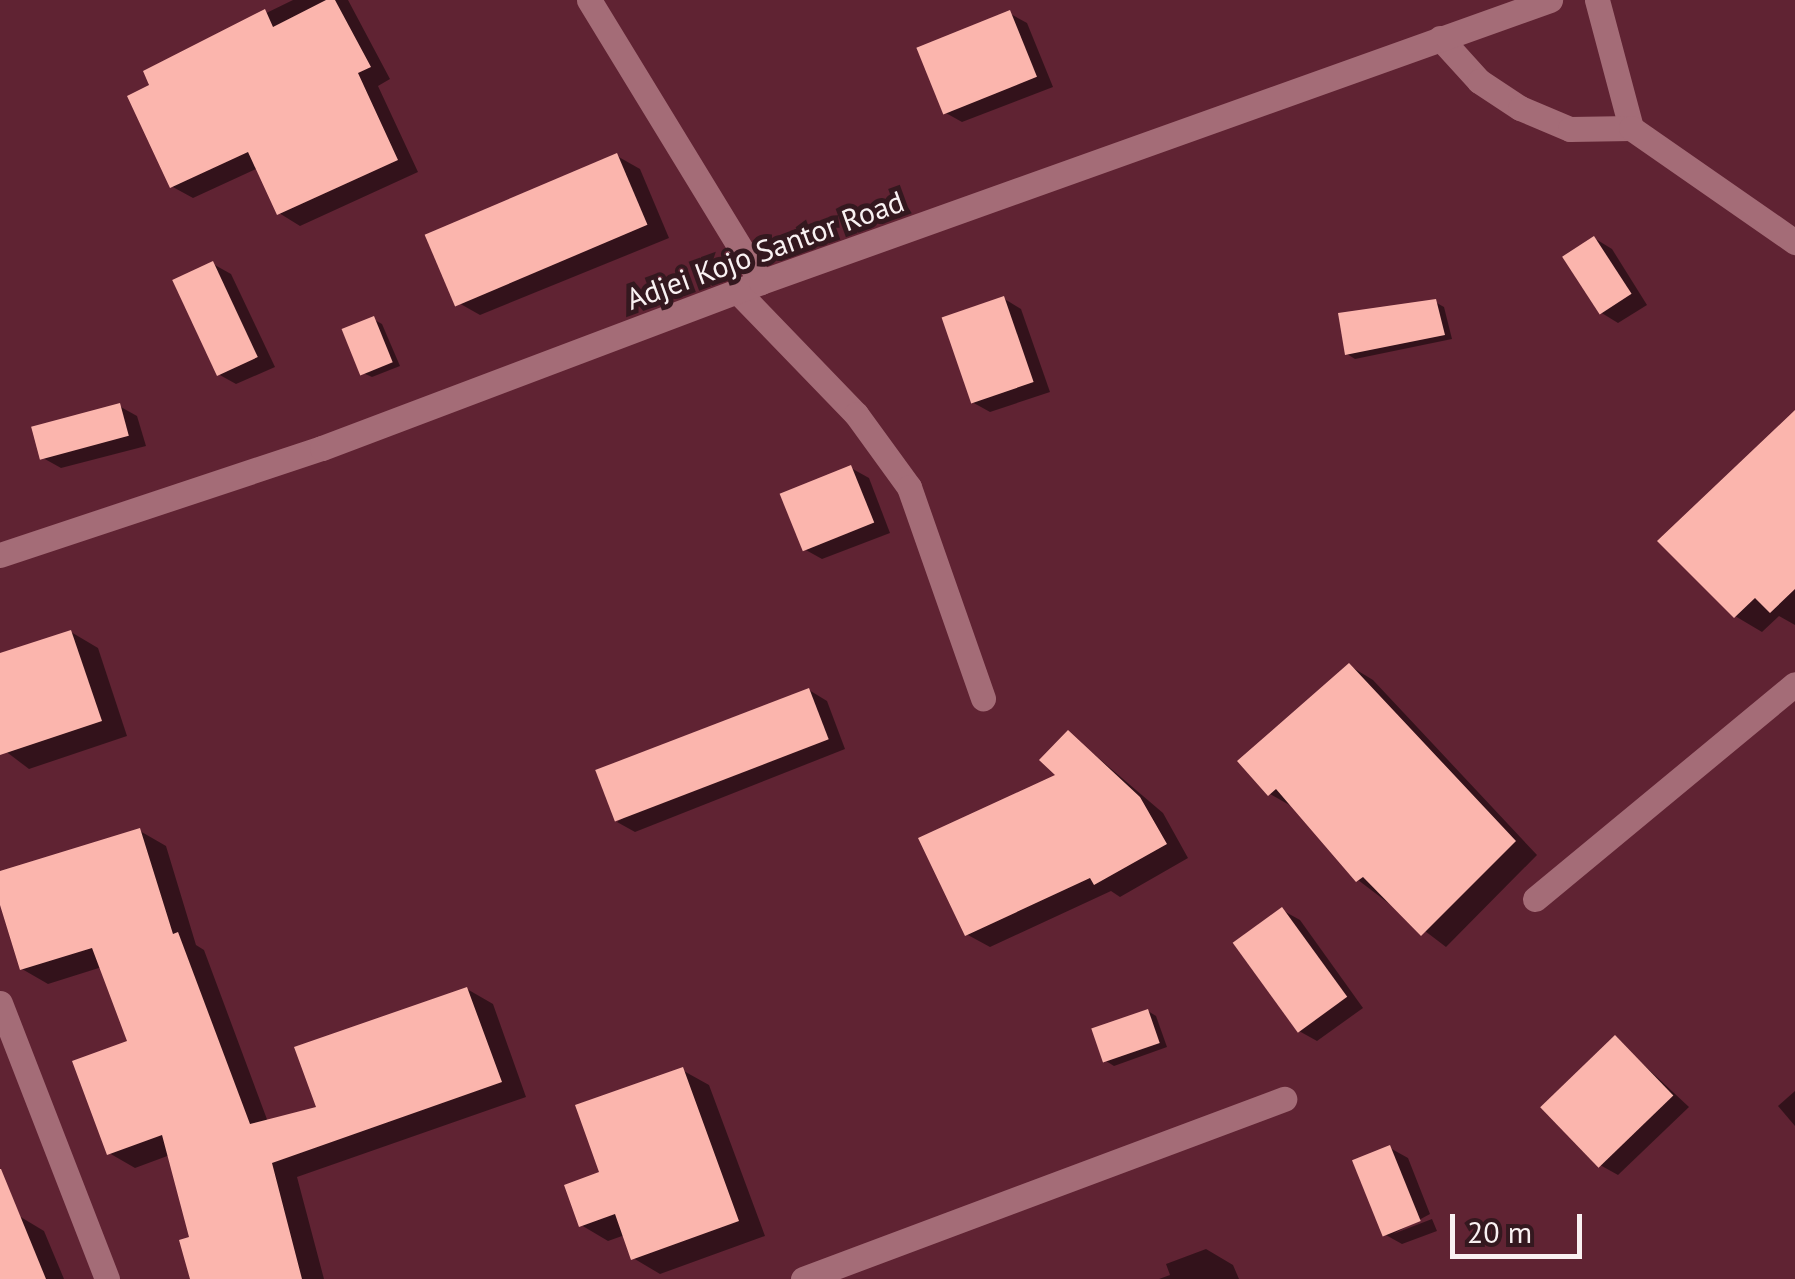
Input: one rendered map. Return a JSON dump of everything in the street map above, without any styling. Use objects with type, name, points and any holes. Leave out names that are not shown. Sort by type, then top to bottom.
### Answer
[{"type":"street","points":[[589,0],[751,288],[856,414],[909,487],[983,698]]},
{"type":"street","name":"Adjei Kojo Santor Road","points":[[0,556],[322,448],[751,288],[1550,0]]},
{"type":"street","points":[[1597,0],[1630,128]]},
{"type":"street","points":[[1440,38],[1479,81],[1520,108],[1570,129],[1630,128],[1795,242]]},
{"type":"street","points":[[1535,898],[1795,684]]},
{"type":"street","points":[[0,1004],[107,1279]]},
{"type":"street","points":[[803,1279],[1284,1099]]},
{"type":"building","points":[[326,0],[335,0],[371,67],[358,73],[398,160],[277,215],[248,152],[170,188],[127,96],[149,85],[143,71],[265,9],[273,27]]},
{"type":"building","points":[[1010,10],[1037,77],[943,115],[916,48]]},
{"type":"building","points":[[617,153],[647,225],[455,306],[425,235]]},
{"type":"building","points":[[1594,236],[1632,294],[1600,315],[1562,257]]},
{"type":"building","points":[[213,261],[258,357],[217,376],[172,280]]},
{"type":"building","points":[[1004,296],[1034,382],[971,404],[942,317]]},
{"type":"building","points":[[1436,299],[1445,335],[1345,355],[1338,313]]},
{"type":"building","points":[[374,316],[393,362],[360,375],[342,329]]},
{"type":"building","points":[[120,403],[129,436],[40,460],[31,427]]},
{"type":"building","points":[[1795,410],[1795,589],[1770,613],[1755,598],[1734,618],[1657,541]]},
{"type":"building","points":[[851,465],[874,522],[803,551],[780,494]]},
{"type":"building","points":[[71,630],[102,721],[0,755],[0,653]]},
{"type":"building","points":[[1349,663],[1516,841],[1421,936],[1363,877],[1356,882],[1276,789],[1268,796],[1237,761]]},
{"type":"building","points":[[809,688],[829,739],[615,821],[595,770]]},
{"type":"building","points":[[1068,730],[1140,797],[1167,844],[1094,885],[1090,878],[965,936],[918,838],[1055,775],[1039,760]]},
{"type":"building","points":[[140,828],[173,934],[178,932],[250,1124],[316,1107],[294,1047],[467,987],[502,1082],[272,1163],[302,1279],[190,1279],[179,1240],[189,1237],[162,1135],[107,1155],[72,1061],[127,1041],[92,948],[20,970],[0,905],[0,871]]},
{"type":"building","points":[[1282,907],[1347,997],[1298,1033],[1233,943]]},
{"type":"building","points":[[1148,1009],[1160,1043],[1103,1063],[1091,1029]]},
{"type":"building","points":[[1615,1035],[1673,1095],[1599,1168],[1540,1107]]},
{"type":"building","points":[[683,1067],[739,1221],[631,1260],[615,1214],[579,1227],[564,1185],[599,1172],[575,1105]]},
{"type":"building","points":[[1390,1145],[1421,1221],[1383,1236],[1352,1160]]},
{"type":"building","points":[[1,1169],[46,1279],[0,1279]]}]
